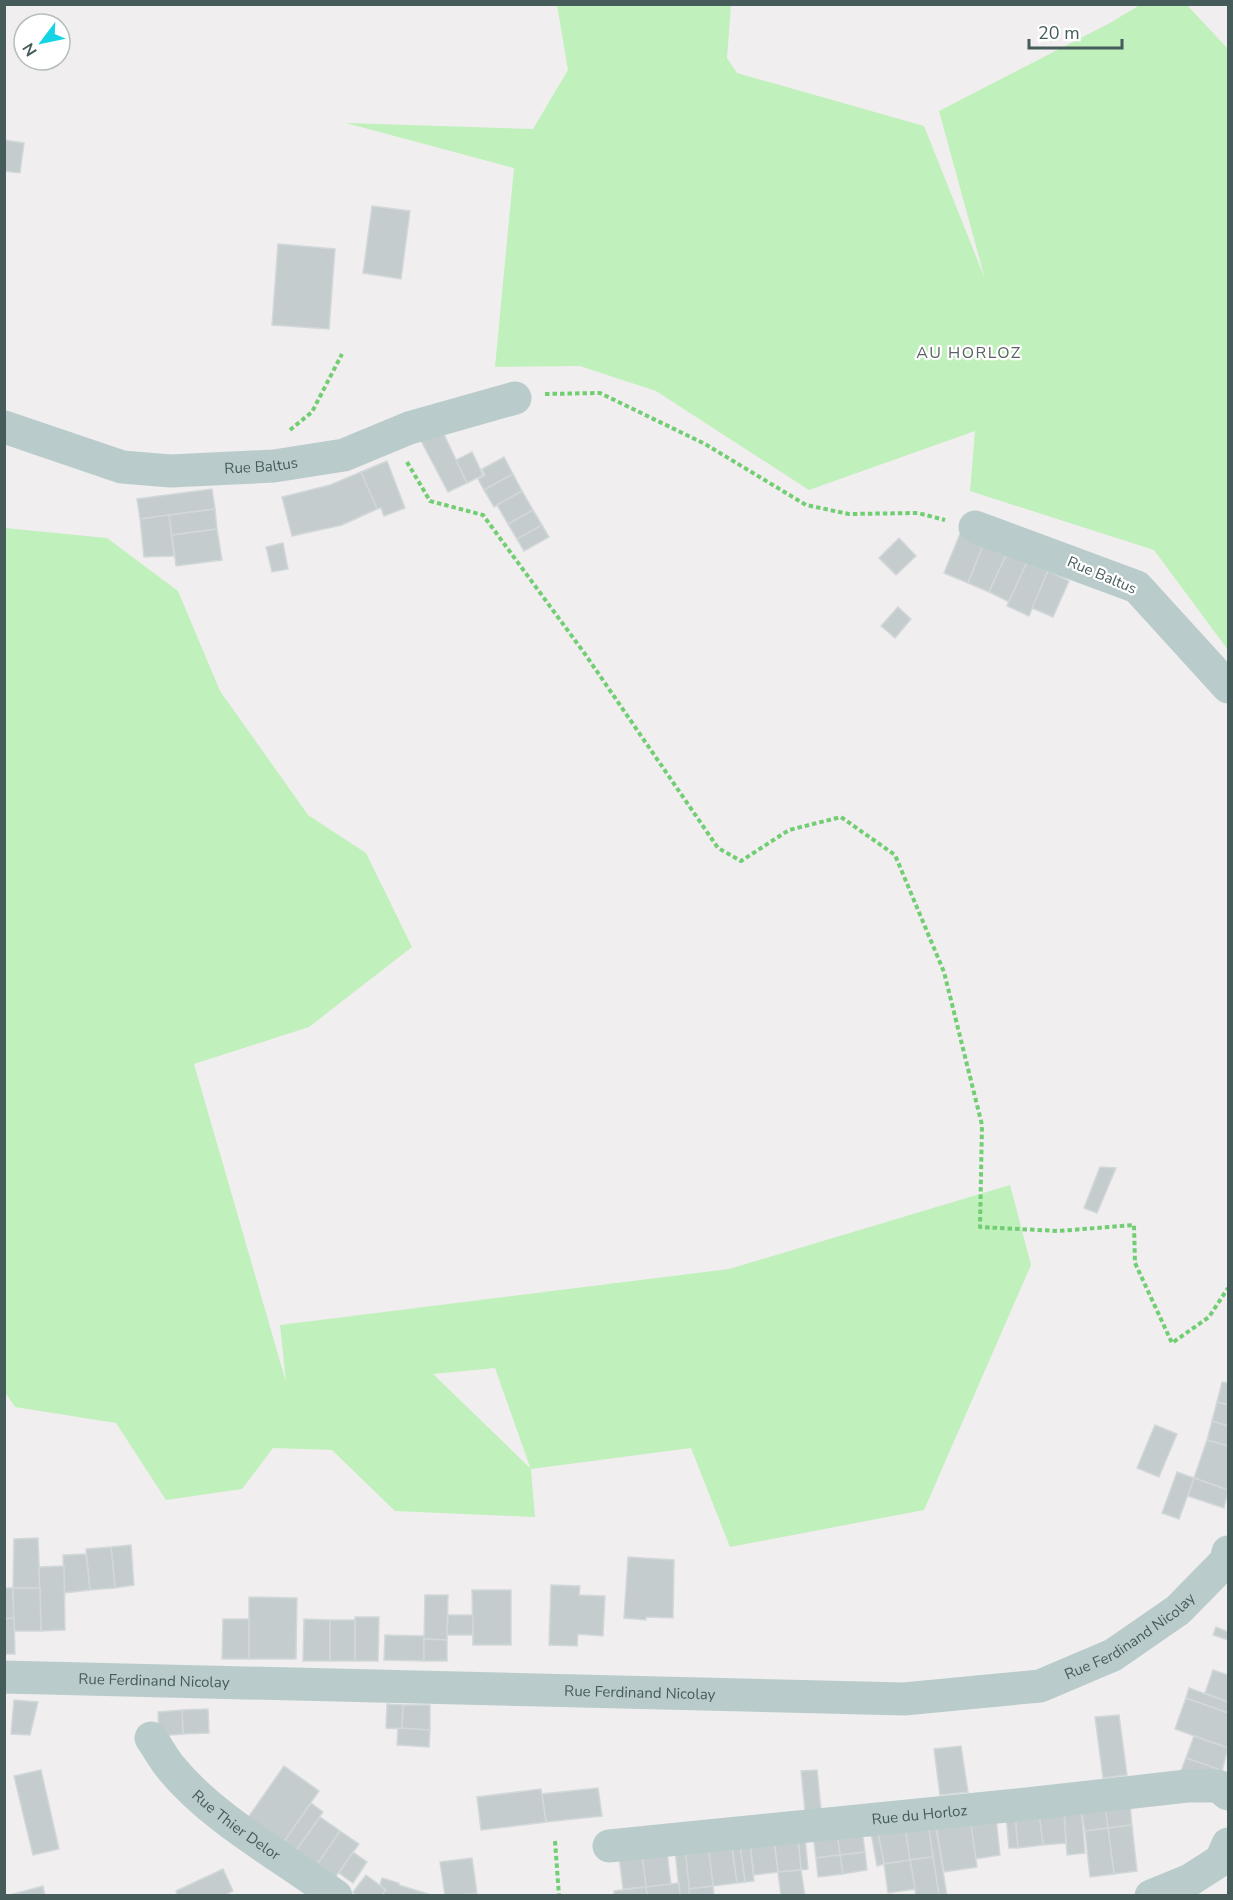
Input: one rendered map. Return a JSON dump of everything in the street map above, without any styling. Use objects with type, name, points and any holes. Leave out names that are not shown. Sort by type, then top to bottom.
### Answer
[{"type":"street","name":"Rue Baltus","points":[[4,427],[122,467],[171,471],[274,466],[344,455],[409,428],[515,398]]},
{"type":"street","name":"Rue Baltus","points":[[975,527],[1137,587],[1228,687]]},
{"type":"street","name":"Rue Ferdinand Nicolay","points":[[4,1677],[904,1699],[1040,1686],[1113,1655],[1178,1610],[1226,1561],[1228,1552]]},
{"type":"street","name":"Rue Thier Delor","points":[[152,1738],[171,1768],[196,1794],[224,1817],[336,1896]]},
{"type":"street","name":"Rue du Horloz","points":[[609,1846],[1187,1786],[1218,1786],[1228,1794]]},
{"type":"street","points":[[1151,1896],[1189,1888],[1221,1860],[1228,1844]]},
{"type":"path","points":[[287,432],[312,412],[342,354]]},
{"type":"path","points":[[515,398],[561,393],[600,393],[705,444],[806,505],[849,514],[918,513],[975,527]]},
{"type":"path","points":[[391,435],[429,501],[483,515],[585,654],[718,848],[741,861],[789,830],[841,817],[896,855],[944,972],[982,1125],[980,1227],[1058,1231],[1134,1224],[1135,1263],[1172,1344],[1209,1317],[1228,1288]]},
{"type":"path","points":[[555,1841],[559,1896]]},
{"type":"green space","points":[[557,5],[731,5],[727,58],[737,73],[924,126],[985,279],[939,111],[1110,23],[1140,5],[1187,5],[1228,49],[1228,650],[1154,550],[970,491],[975,431],[809,490],[656,391],[580,366],[495,367],[514,168],[346,123],[533,129],[568,70]]},
{"type":"green space","points":[[5,528],[107,538],[178,591],[220,691],[308,815],[366,853],[412,947],[309,1027],[194,1064],[286,1382],[280,1325],[729,1269],[1010,1185],[1031,1265],[924,1510],[730,1547],[691,1448],[531,1469],[535,1517],[395,1511],[332,1450],[273,1448],[242,1489],[166,1500],[116,1423],[15,1407],[4,1391]],"holes":[[[495,1368],[530,1468],[433,1374]]]},
{"type":"building","points":[[4,140],[24,143],[20,173],[4,171]]},
{"type":"building","points":[[372,206],[410,211],[401,279],[363,273]]},
{"type":"building","points":[[278,244],[335,249],[329,329],[272,325]]},
{"type":"building","points":[[440,426],[467,483],[448,492],[417,433]]},
{"type":"building","points":[[472,452],[483,475],[467,483],[456,460]]},
{"type":"building","points":[[504,457],[513,474],[484,490],[478,479],[485,475],[482,469]]},
{"type":"building","points":[[387,461],[405,508],[384,516],[381,508],[377,509],[361,472]]},
{"type":"building","points":[[361,472],[377,509],[342,525],[292,536],[282,497],[330,485]]},
{"type":"building","points":[[513,474],[522,491],[494,507],[484,490]]},
{"type":"building","points":[[212,489],[215,509],[140,519],[137,499]]},
{"type":"building","points":[[522,491],[533,510],[508,524],[497,505]]},
{"type":"building","points":[[215,509],[217,529],[172,535],[169,515]]},
{"type":"building","points":[[533,510],[542,525],[517,539],[508,524]]},
{"type":"building","points":[[169,515],[174,556],[144,557],[140,519]]},
{"type":"building","points":[[542,525],[549,537],[524,551],[517,539]]},
{"type":"building","points":[[217,529],[222,560],[176,566],[172,535]]},
{"type":"building","points":[[960,534],[984,543],[968,583],[944,573]]},
{"type":"building","points":[[899,538],[916,556],[896,575],[879,558]]},
{"type":"building","points":[[283,543],[288,569],[272,572],[266,547]]},
{"type":"building","points":[[984,543],[1007,553],[989,592],[968,583]]},
{"type":"building","points":[[1007,553],[1027,562],[1009,602],[989,592]]},
{"type":"building","points":[[1027,562],[1048,571],[1029,616],[1007,606]]},
{"type":"building","points":[[1048,571],[1069,581],[1053,617],[1032,608]]},
{"type":"building","points":[[898,607],[911,619],[895,638],[881,626]]},
{"type":"building","points":[[1100,1167],[1116,1168],[1097,1213],[1084,1208]]},
{"type":"building","points":[[1222,1382],[1228,1383],[1228,1405],[1217,1402]]},
{"type":"building","points":[[1217,1402],[1228,1405],[1228,1426],[1212,1421]]},
{"type":"building","points":[[1212,1421],[1228,1426],[1228,1446],[1207,1440]]},
{"type":"building","points":[[1155,1425],[1177,1434],[1159,1477],[1137,1468]]},
{"type":"building","points":[[1207,1440],[1228,1446],[1228,1490],[1194,1478]]},
{"type":"building","points":[[1177,1472],[1194,1478],[1179,1519],[1162,1513]]},
{"type":"building","points":[[1194,1478],[1228,1490],[1224,1508],[1188,1496]]},
{"type":"building","points":[[38,1538],[40,1588],[13,1588],[14,1539]]},
{"type":"building","points":[[131,1545],[134,1585],[115,1588],[111,1547]]},
{"type":"building","points":[[111,1547],[115,1588],[90,1590],[86,1549]]},
{"type":"building","points":[[86,1554],[90,1590],[64,1593],[63,1555]]},
{"type":"building","points":[[628,1557],[674,1560],[673,1618],[646,1617],[646,1620],[624,1618]]},
{"type":"building","points":[[64,1566],[65,1630],[41,1631],[39,1567]]},
{"type":"building","points":[[551,1585],[580,1586],[579,1595],[605,1596],[603,1636],[578,1634],[577,1646],[549,1645]]},
{"type":"building","points":[[4,1588],[13,1588],[14,1618],[4,1619]]},
{"type":"building","points":[[13,1588],[40,1588],[41,1631],[14,1631]]},
{"type":"building","points":[[472,1590],[511,1590],[511,1645],[473,1645]]},
{"type":"building","points":[[425,1595],[448,1595],[447,1640],[424,1639]]},
{"type":"building","points":[[249,1597],[297,1598],[296,1659],[249,1659]]},
{"type":"building","points":[[448,1615],[473,1615],[473,1635],[447,1635]]},
{"type":"building","points":[[355,1617],[379,1617],[378,1661],[355,1661]]},
{"type":"building","points":[[14,1618],[15,1654],[4,1654],[4,1619]]},
{"type":"building","points":[[223,1619],[249,1619],[249,1659],[222,1659]]},
{"type":"building","points":[[304,1619],[330,1620],[330,1661],[303,1661]]},
{"type":"building","points":[[330,1620],[355,1620],[355,1661],[330,1661]]},
{"type":"building","points":[[1216,1627],[1228,1632],[1228,1640],[1213,1635]]},
{"type":"building","points":[[385,1635],[424,1636],[424,1661],[384,1660]]},
{"type":"building","points":[[424,1639],[447,1640],[447,1661],[424,1661]]},
{"type":"building","points":[[1213,1670],[1228,1675],[1228,1702],[1205,1693]]},
{"type":"building","points":[[1189,1688],[1228,1702],[1228,1713],[1186,1698]]},
{"type":"building","points":[[1186,1698],[1228,1713],[1228,1748],[1175,1729]]},
{"type":"building","points":[[14,1700],[38,1702],[30,1735],[11,1734]]},
{"type":"building","points":[[387,1704],[403,1705],[402,1729],[386,1728]]},
{"type":"building","points":[[403,1705],[430,1705],[430,1730],[402,1729]]},
{"type":"building","points":[[208,1709],[209,1733],[183,1734],[182,1710]]},
{"type":"building","points":[[182,1710],[183,1734],[159,1736],[158,1712]]},
{"type":"building","points":[[1119,1715],[1127,1775],[1103,1778],[1095,1717]]},
{"type":"building","points":[[398,1728],[430,1730],[429,1747],[397,1745]]},
{"type":"building","points":[[1194,1736],[1228,1748],[1222,1771],[1186,1758]]},
{"type":"building","points":[[961,1746],[968,1792],[940,1795],[934,1749]]},
{"type":"building","points":[[1186,1758],[1218,1769],[1216,1774],[1178,1778]]},
{"type":"building","points":[[284,1766],[319,1791],[283,1843],[247,1819]]},
{"type":"building","points":[[41,1770],[59,1849],[33,1855],[14,1776]]},
{"type":"building","points":[[817,1770],[821,1809],[805,1811],[801,1771]]},
{"type":"building","points":[[598,1788],[602,1816],[546,1822],[542,1794]]},
{"type":"building","points":[[541,1789],[546,1822],[481,1830],[477,1797]]},
{"type":"building","points":[[311,1803],[323,1812],[295,1852],[283,1843]]},
{"type":"building","points":[[1130,1804],[1132,1825],[1108,1828],[1105,1806]]},
{"type":"building","points":[[1105,1806],[1108,1828],[1085,1831],[1081,1809]]},
{"type":"building","points":[[1081,1809],[1085,1853],[1067,1855],[1064,1811]]},
{"type":"building","points":[[1064,1811],[1066,1843],[1043,1845],[1039,1813]]},
{"type":"building","points":[[1039,1813],[1043,1845],[1018,1848],[1015,1815]]},
{"type":"building","points":[[1015,1815],[1018,1848],[1009,1848],[1006,1816]]},
{"type":"building","points":[[320,1817],[340,1831],[316,1866],[295,1852]]},
{"type":"building","points":[[996,1817],[1000,1855],[976,1859],[970,1819]]},
{"type":"building","points":[[970,1819],[977,1867],[944,1872],[936,1824]]},
{"type":"building","points":[[935,1822],[947,1896],[939,1896],[928,1824]]},
{"type":"building","points":[[928,1824],[933,1857],[910,1860],[905,1827]]},
{"type":"building","points":[[1132,1825],[1137,1871],[1114,1874],[1108,1828]]},
{"type":"building","points":[[905,1827],[910,1860],[884,1864],[878,1832]]},
{"type":"building","points":[[1108,1828],[1114,1874],[1090,1877],[1085,1831]]},
{"type":"building","points":[[862,1830],[865,1852],[840,1855],[837,1833]]},
{"type":"building","points":[[340,1831],[359,1844],[334,1879],[316,1866]]},
{"type":"building","points":[[878,1832],[884,1864],[877,1866],[871,1833]]},
{"type":"building","points":[[837,1833],[840,1855],[816,1858],[813,1836]]},
{"type":"building","points":[[805,1837],[808,1869],[801,1870],[798,1838]]},
{"type":"building","points":[[798,1838],[801,1870],[778,1872],[774,1841]]},
{"type":"building","points":[[774,1841],[778,1872],[754,1875],[750,1844]]},
{"type":"building","points":[[731,1842],[737,1883],[713,1886],[708,1845]]},
{"type":"building","points":[[750,1844],[754,1881],[745,1882],[740,1845]]},
{"type":"building","points":[[708,1845],[713,1886],[689,1889],[685,1849]]},
{"type":"building","points":[[740,1845],[745,1882],[737,1883],[732,1846]]},
{"type":"building","points":[[685,1849],[690,1896],[680,1896],[675,1851]]},
{"type":"building","points":[[667,1851],[671,1885],[646,1887],[642,1854]]},
{"type":"building","points":[[353,1852],[367,1862],[353,1883],[339,1873]]},
{"type":"building","points":[[865,1852],[867,1870],[843,1874],[840,1855]]},
{"type":"building","points":[[642,1854],[646,1887],[623,1889],[619,1856]]},
{"type":"building","points":[[840,1855],[843,1874],[818,1877],[816,1858]]},
{"type":"building","points":[[933,1857],[939,1896],[916,1896],[910,1860]]},
{"type":"building","points":[[472,1858],[477,1893],[445,1896],[440,1862]]},
{"type":"building","points":[[910,1860],[915,1889],[888,1893],[884,1864]]},
{"type":"building","points":[[223,1869],[233,1891],[223,1896],[178,1896],[176,1891]]},
{"type":"building","points":[[801,1870],[805,1896],[781,1896],[778,1872]]},
{"type":"building","points":[[366,1875],[386,1890],[381,1896],[358,1896],[353,1892]]},
{"type":"building","points":[[382,1878],[434,1896],[381,1896],[386,1890],[380,1885]]},
{"type":"building","points":[[679,1883],[680,1896],[647,1896],[646,1887]]},
{"type":"building","points":[[43,1886],[45,1896],[14,1896],[13,1894]]},
{"type":"building","points":[[713,1886],[714,1896],[690,1896],[689,1889]]},
{"type":"building","points":[[646,1887],[647,1896],[614,1896],[614,1891]]},
{"type":"district","name":"AU HORLOZ","points":[[969,352]]}]
